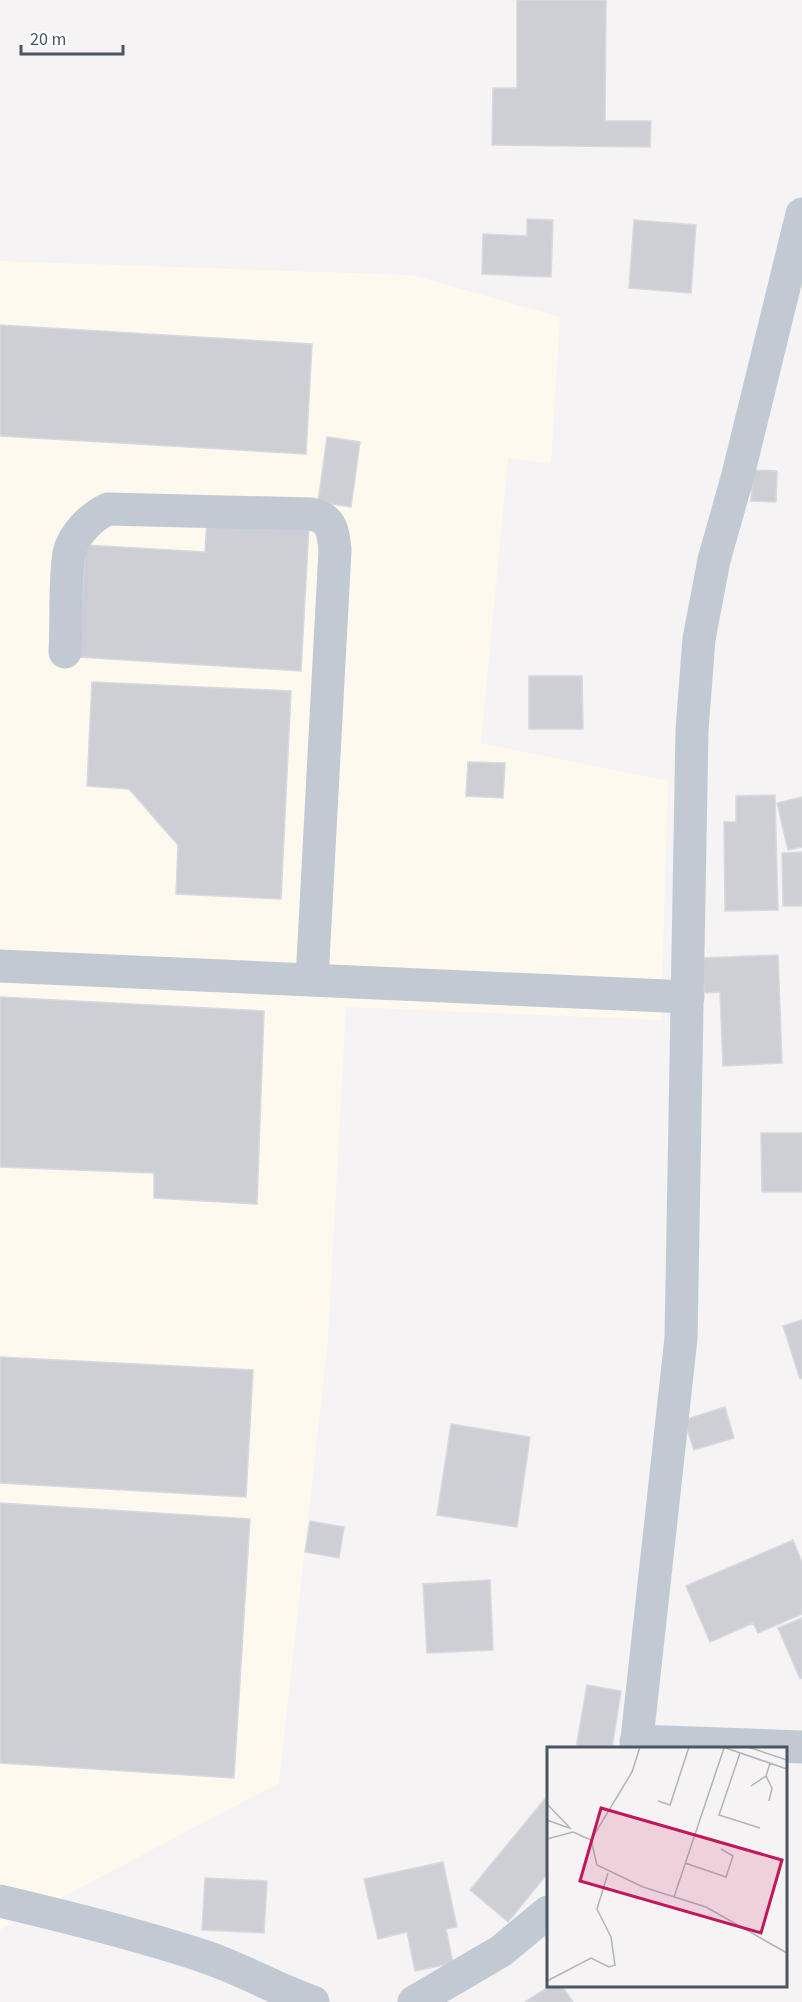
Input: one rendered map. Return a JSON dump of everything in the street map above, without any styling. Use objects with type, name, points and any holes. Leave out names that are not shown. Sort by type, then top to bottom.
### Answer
[{"type":"street","points":[[747,1747],[636,1745],[681,1338],[692,729],[699,639],[714,560],[738,475],[802,214]]},
{"type":"street","points":[[65,652],[69,551],[85,525],[99,513],[108,509],[311,514],[323,516],[330,523],[335,550],[312,980]]},
{"type":"street","points":[[0,966],[688,997]]},
{"type":"street","points":[[787,1748],[802,1748]]},
{"type":"street","points":[[0,1901],[119,1931],[206,1957],[274,1988],[313,2002]]},
{"type":"street","points":[[414,2002],[501,1951],[547,1914]]},
{"type":"shaded area","points":[[0,261],[412,275],[560,317],[551,464],[508,458],[481,743],[668,781],[661,1020],[346,1007],[328,1338],[279,1783],[0,1930]]},
{"type":"building","points":[[517,0],[606,0],[605,121],[651,121],[650,147],[492,145],[493,88],[517,88]]},
{"type":"building","points":[[527,219],[553,220],[551,277],[482,274],[483,234],[527,236]]},
{"type":"building","points":[[634,220],[696,225],[691,293],[629,288]]},
{"type":"building","points":[[0,325],[312,344],[306,454],[0,436]]},
{"type":"building","points":[[327,437],[360,442],[351,507],[318,502]]},
{"type":"building","points":[[753,470],[777,471],[776,502],[751,501]]},
{"type":"building","points":[[207,520],[309,526],[301,671],[79,657],[85,545],[205,552]]},
{"type":"building","points":[[529,676],[582,676],[583,729],[529,729]]},
{"type":"building","points":[[92,682],[291,691],[281,899],[176,894],[178,845],[129,789],[87,786]]},
{"type":"building","points":[[468,762],[505,763],[503,798],[466,796]]},
{"type":"building","points":[[775,795],[778,910],[725,911],[724,822],[736,822],[736,796]]},
{"type":"building","points":[[802,797],[802,847],[788,850],[777,803]]},
{"type":"building","points":[[802,852],[802,906],[783,906],[782,853]]},
{"type":"building","points":[[778,955],[782,1063],[723,1066],[720,992],[704,993],[702,958]]},
{"type":"building","points":[[0,997],[264,1011],[257,1204],[154,1198],[154,1173],[0,1167]]},
{"type":"building","points":[[761,1133],[802,1133],[802,1192],[762,1192]]},
{"type":"building","points":[[802,1320],[802,1378],[800,1379],[783,1326]]},
{"type":"building","points":[[0,1357],[253,1370],[246,1497],[0,1483]]},
{"type":"building","points":[[725,1407],[734,1438],[694,1450],[684,1420]]},
{"type":"building","points":[[451,1424],[530,1437],[517,1527],[437,1515]]},
{"type":"building","points":[[0,1503],[250,1519],[234,1778],[0,1763]]},
{"type":"building","points":[[310,1521],[344,1527],[339,1558],[305,1552]]},
{"type":"building","points":[[793,1540],[802,1562],[802,1614],[758,1633],[753,1623],[710,1642],[686,1586]]},
{"type":"building","points":[[490,1580],[493,1650],[427,1653],[423,1584]]},
{"type":"building","points":[[802,1618],[802,1678],[800,1679],[778,1628]]},
{"type":"building","points":[[587,1685],[621,1691],[612,1747],[576,1747]]},
{"type":"building","points":[[547,1796],[547,1874],[508,1922],[470,1890]]},
{"type":"building","points":[[443,1862],[457,1927],[446,1929],[453,1963],[415,1971],[407,1932],[378,1939],[364,1879]]},
{"type":"building","points":[[205,1878],[267,1881],[264,1933],[202,1930]]},
{"type":"building","points":[[548,1987],[563,1987],[573,2002],[525,2002]]}]
